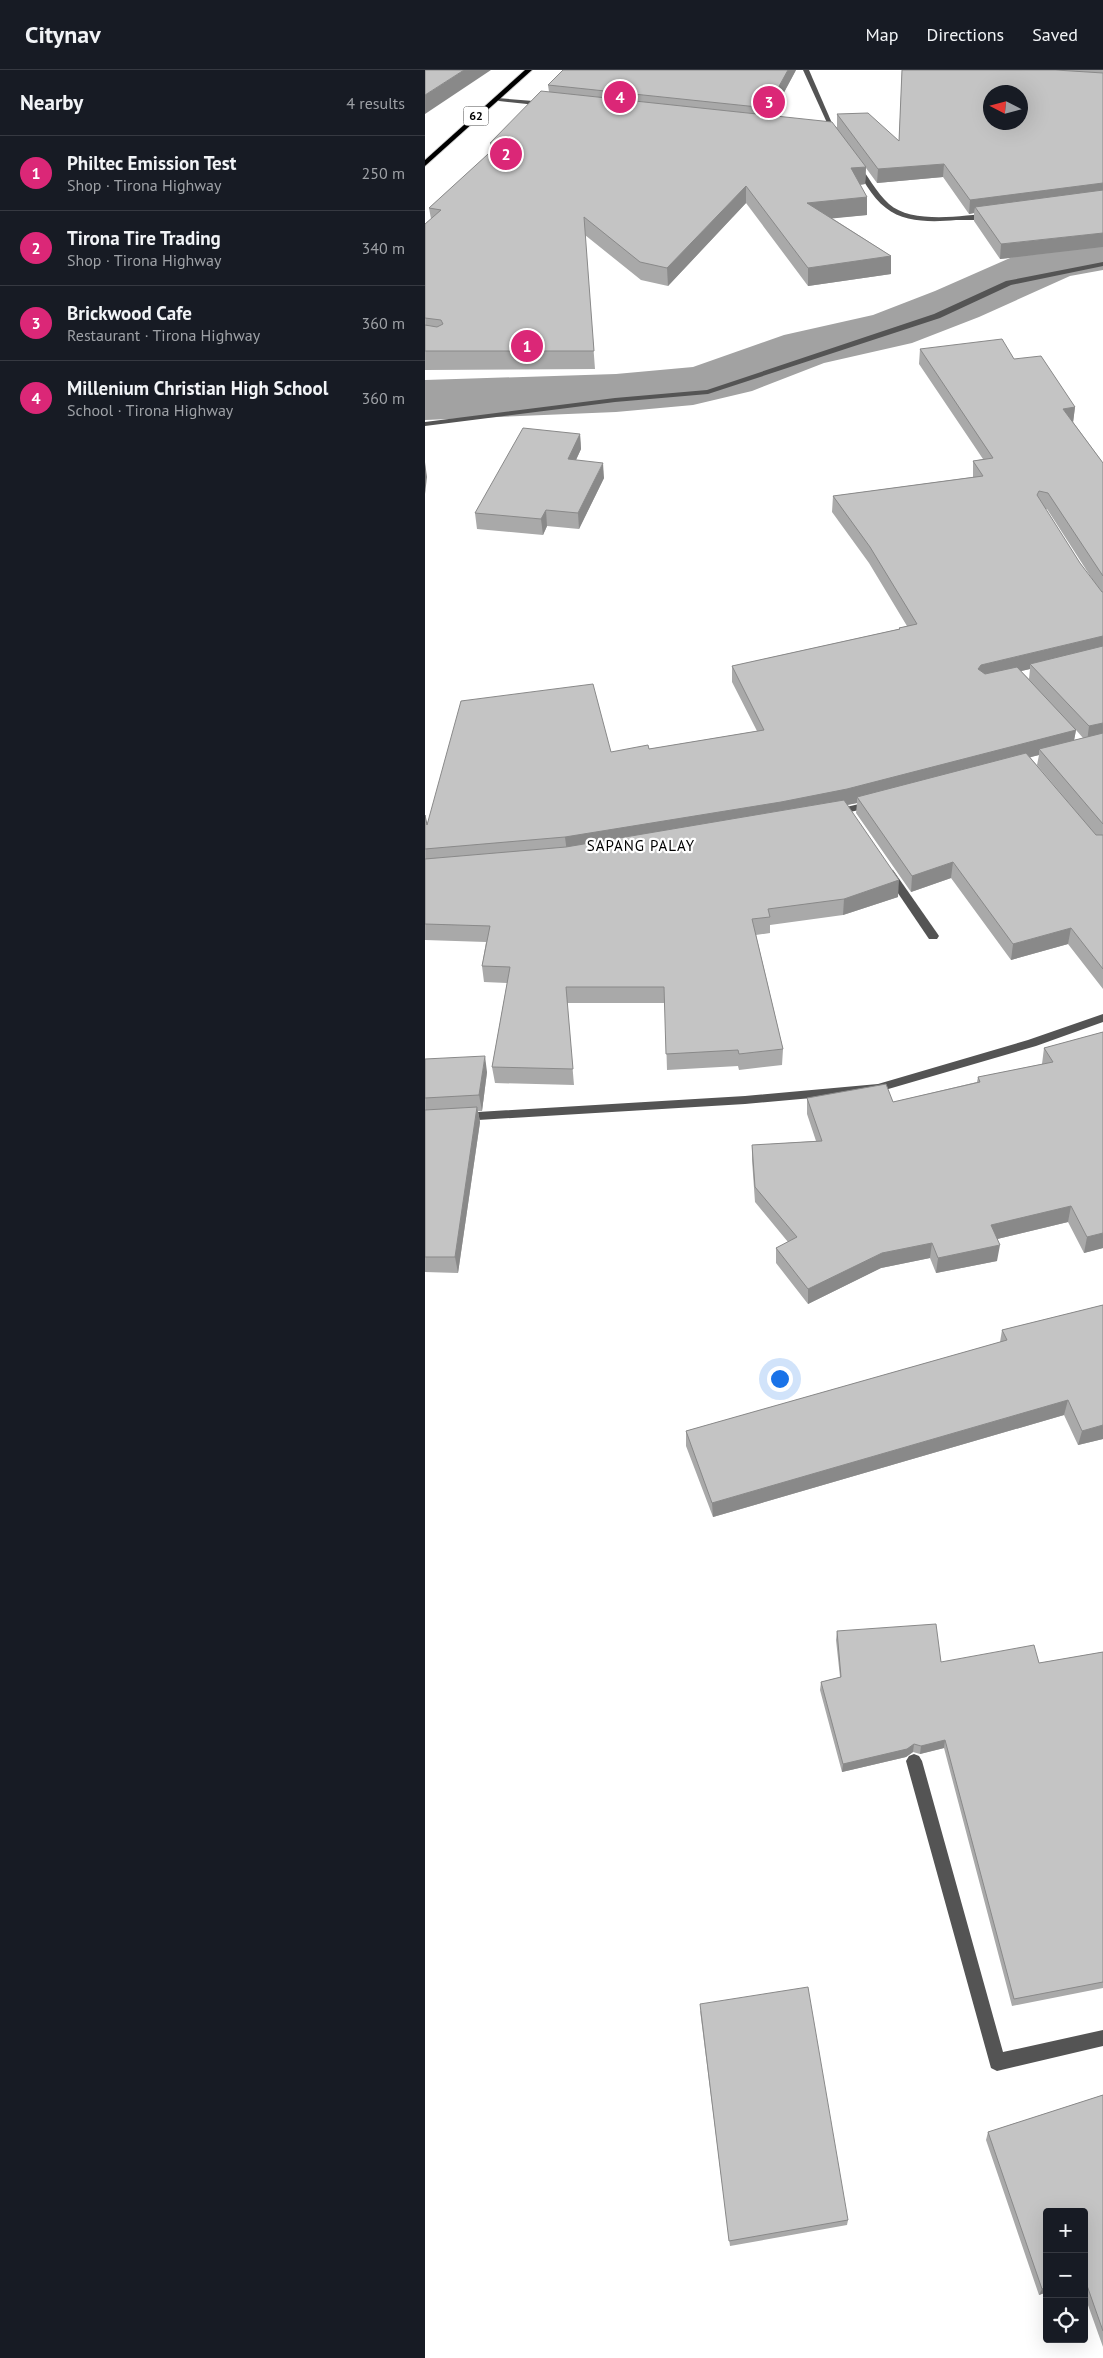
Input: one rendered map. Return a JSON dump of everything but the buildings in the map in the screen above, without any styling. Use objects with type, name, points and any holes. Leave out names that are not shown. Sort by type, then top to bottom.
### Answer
[{"type":"main road","name":"62","points":[[425,164],[529,70]]},
{"type":"street","points":[[806,70],[840,142]]},
{"type":"street","points":[[499,99],[558,105]]},
{"type":"street","points":[[825,134],[835,134]]},
{"type":"street","points":[[851,156],[888,207],[903,214],[925,218],[969,218],[995,214]]},
{"type":"street","points":[[425,424],[615,400],[708,392],[937,316],[1009,283],[1103,264]]},
{"type":"street","points":[[819,816],[849,814],[885,800]]},
{"type":"street","points":[[885,866],[933,936]]},
{"type":"street","points":[[454,1118],[745,1100],[878,1088],[1032,1043],[1103,1018]]},
{"type":"street","points":[[914,1761],[997,2062],[1103,2038]]},
{"type":"waterway","points":[[425,400],[616,393],[693,386],[729,377],[806,348],[890,330],[957,304],[1054,261],[1103,252]]},
{"type":"place","name":"Millenium Christian High School","points":[[620,97]]},
{"type":"place","name":"Brickwood Cafe","points":[[769,102]]},
{"type":"place","name":"Tirona Tire Trading","points":[[506,154]]},
{"type":"place","name":"Philtec Emission Test","points":[[527,346]]},
{"type":"district","name":"SAPANG PALAY","points":[[641,846]]}]
